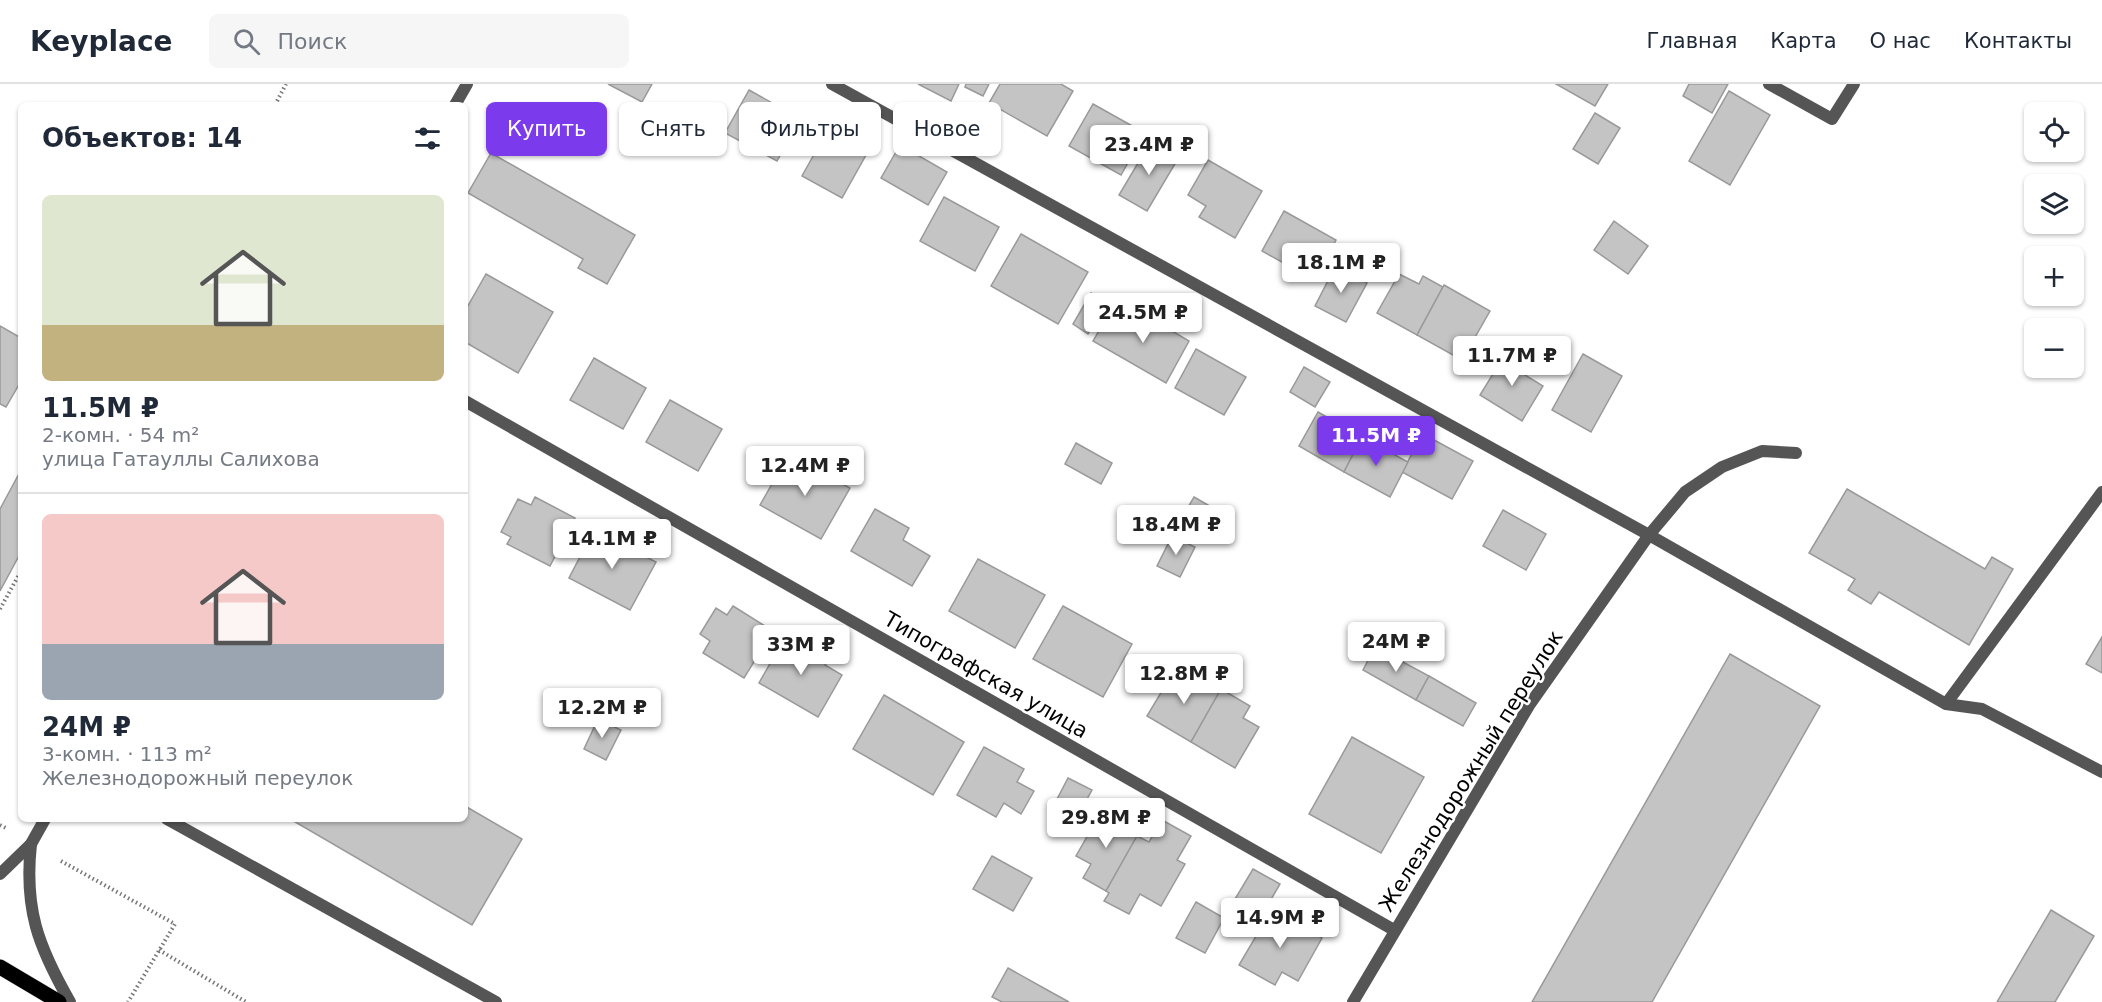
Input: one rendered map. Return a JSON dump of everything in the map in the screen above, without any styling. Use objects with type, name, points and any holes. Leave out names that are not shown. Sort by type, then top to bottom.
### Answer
[{"type":"main road","points":[[0,967],[59,1002]]},
{"type":"street","points":[[457,102],[467,84]]},
{"type":"street","points":[[832,84],[1649,535],[1946,704],[1982,709],[2102,772]]},
{"type":"street","points":[[1769,84],[1832,119],[1854,84]]},
{"type":"street","name":"Типографская улица","points":[[468,403],[1394,930]]},
{"type":"street","name":"Железнодорожный переулок","points":[[1353,1002],[1530,704],[1649,535],[1685,492],[1722,467],[1762,451],[1796,453]]},
{"type":"street","points":[[1946,704],[2102,492]]},
{"type":"street","points":[[0,874],[31,844],[43,822]]},
{"type":"street","points":[[172,822],[496,1002]]},
{"type":"street","points":[[31,844],[28,877],[34,927],[51,968],[70,1002]]},
{"type":"path","points":[[277,102],[286,84]]},
{"type":"path","points":[[0,609],[18,576]]},
{"type":"path","points":[[0,825],[8,829]]},
{"type":"path","points":[[61,861],[175,924],[128,1002]]},
{"type":"path","points":[[159,950],[246,1002]]},
{"type":"building","points":[[608,84],[652,84],[642,102]]},
{"type":"building","points":[[918,84],[959,84],[951,101]]},
{"type":"building","points":[[966,84],[989,84],[983,96],[965,87]]},
{"type":"building","points":[[1000,84],[1061,84],[1073,91],[1047,136],[1001,110],[1001,102],[990,102]]},
{"type":"building","points":[[1556,84],[1608,84],[1595,106]]},
{"type":"building","points":[[1689,84],[1728,84],[1712,113],[1683,96]]},
{"type":"building","points":[[749,90],[771,102],[742,102]]},
{"type":"building","points":[[1729,91],[1770,115],[1730,185],[1689,161]]},
{"type":"building","points":[[1093,104],[1145,133],[1121,175],[1069,146]]},
{"type":"building","points":[[739,108],[739,141],[727,134],[727,129]]},
{"type":"building","points":[[1595,113],[1620,128],[1598,164],[1573,149]]},
{"type":"building","points":[[1151,141],[1179,157],[1147,211],[1119,195]]},
{"type":"building","points":[[489,156],[496,156],[635,235],[607,284],[578,268],[583,259],[468,193]]},
{"type":"building","points":[[768,156],[780,156],[777,161]]},
{"type":"building","points":[[813,156],[865,156],[842,198],[802,176]]},
{"type":"building","points":[[894,156],[919,156],[947,172],[928,205],[881,178]]},
{"type":"building","points":[[1208,160],[1262,191],[1235,238],[1199,217],[1206,206],[1188,195]]},
{"type":"building","points":[[944,197],[999,227],[975,271],[920,241]]},
{"type":"building","points":[[1284,211],[1336,240],[1314,280],[1262,251]]},
{"type":"building","points":[[1614,221],[1648,246],[1628,274],[1594,250]]},
{"type":"building","points":[[1021,234],[1088,272],[1058,324],[991,286]]},
{"type":"building","points":[[1335,267],[1367,283],[1346,322],[1315,306]]},
{"type":"building","points":[[486,274],[553,312],[518,373],[468,344],[468,306]]},
{"type":"building","points":[[1399,274],[1419,284],[1423,276],[1443,287],[1417,335],[1377,313]]},
{"type":"building","points":[[1444,285],[1490,311],[1462,360],[1417,335]]},
{"type":"building","points":[[1091,293],[1107,302],[1088,334],[1073,324]]},
{"type":"building","points":[[1111,310],[1137,325],[1144,314],[1189,341],[1166,383],[1093,341]]},
{"type":"building","points":[[0,326],[18,336],[18,386],[6,407],[0,404]]},
{"type":"building","points":[[1509,348],[1525,358],[1517,370],[1543,386],[1522,421],[1480,395]]},
{"type":"building","points":[[1196,349],[1246,377],[1224,415],[1175,388]]},
{"type":"building","points":[[1583,354],[1622,376],[1591,432],[1552,410]]},
{"type":"building","points":[[594,358],[646,388],[623,429],[570,400]]},
{"type":"building","points":[[1304,367],[1330,382],[1315,407],[1290,392]]},
{"type":"building","points":[[670,400],[722,429],[698,471],[646,442]]},
{"type":"building","points":[[1318,412],[1362,437],[1344,472],[1299,446]]},
{"type":"building","points":[[1423,434],[1473,461],[1452,499],[1402,472]]},
{"type":"building","points":[[1362,437],[1408,462],[1390,497],[1344,472]]},
{"type":"building","points":[[1076,443],[1112,463],[1101,484],[1065,464]]},
{"type":"building","points":[[789,454],[850,488],[821,539],[760,505]]},
{"type":"building","points":[[18,476],[18,558],[0,591],[0,509]]},
{"type":"building","points":[[1847,489],[1985,569],[1992,557],[2013,569],[1969,645],[1879,592],[1871,604],[1848,590],[1855,579],[1809,553]]},
{"type":"building","points":[[535,497],[575,518],[550,566],[507,544],[511,537],[501,532],[518,499],[531,505]]},
{"type":"building","points":[[1194,497],[1215,509],[1199,538],[1177,526]]},
{"type":"building","points":[[875,509],[909,528],[903,540],[930,556],[912,586],[851,551]]},
{"type":"building","points":[[1503,510],[1546,534],[1526,570],[1483,546]]},
{"type":"building","points":[[594,530],[656,562],[630,610],[569,578]]},
{"type":"building","points":[[1172,536],[1195,547],[1180,577],[1157,566]]},
{"type":"building","points":[[978,559],[1045,595],[1015,648],[949,611]]},
{"type":"building","points":[[733,606],[773,631],[744,678],[703,653],[710,641],[700,634],[716,608],[727,615]]},
{"type":"building","points":[[1063,606],[1132,644],[1103,697],[1033,659]]},
{"type":"building","points":[[786,635],[829,660],[825,665],[842,675],[818,717],[759,683]]},
{"type":"building","points":[[2102,637],[2102,673],[2086,664]]},
{"type":"building","points":[[1375,647],[1429,676],[1416,700],[1363,670]]},
{"type":"building","points":[[1730,654],[1820,706],[1652,1002],[1532,1002]]},
{"type":"building","points":[[1194,673],[1221,689],[1191,742],[1147,716],[1171,676],[1187,685]]},
{"type":"building","points":[[1429,676],[1476,703],[1463,726],[1416,700]]},
{"type":"building","points":[[1221,689],[1250,706],[1243,718],[1259,727],[1235,768],[1191,742]]},
{"type":"building","points":[[884,695],[964,742],[933,795],[853,749]]},
{"type":"building","points":[[598,719],[621,730],[606,760],[584,749]]},
{"type":"building","points":[[1352,737],[1424,777],[1381,853],[1309,814]]},
{"type":"building","points":[[984,747],[1024,769],[1017,782],[1034,791],[1021,814],[1004,803],[996,817],[957,795]]},
{"type":"building","points":[[1068,778],[1092,790],[1077,817],[1054,805]]},
{"type":"building","points":[[468,808],[522,839],[472,925],[295,822],[468,822]]},
{"type":"building","points":[[1111,811],[1130,822],[1126,829],[1137,836],[1106,891],[1083,878],[1091,864],[1076,856],[1100,814],[1107,818]]},
{"type":"building","points":[[1162,820],[1191,836],[1177,860],[1185,864],[1161,906],[1140,894],[1129,914],[1104,901],[1109,893],[1106,891],[1137,836],[1149,842]]},
{"type":"building","points":[[992,856],[1032,878],[1013,911],[973,889]]},
{"type":"building","points":[[1253,869],[1280,884],[1262,915],[1235,899]]},
{"type":"building","points":[[1196,902],[1224,918],[1205,953],[1176,938]]},
{"type":"building","points":[[1272,909],[1322,938],[1298,981],[1282,972],[1275,985],[1239,965]]},
{"type":"building","points":[[2051,910],[2094,936],[2055,1002],[1997,1002]]},
{"type":"building","points":[[1008,968],[1069,1002],[1002,1002],[992,997]]}]
